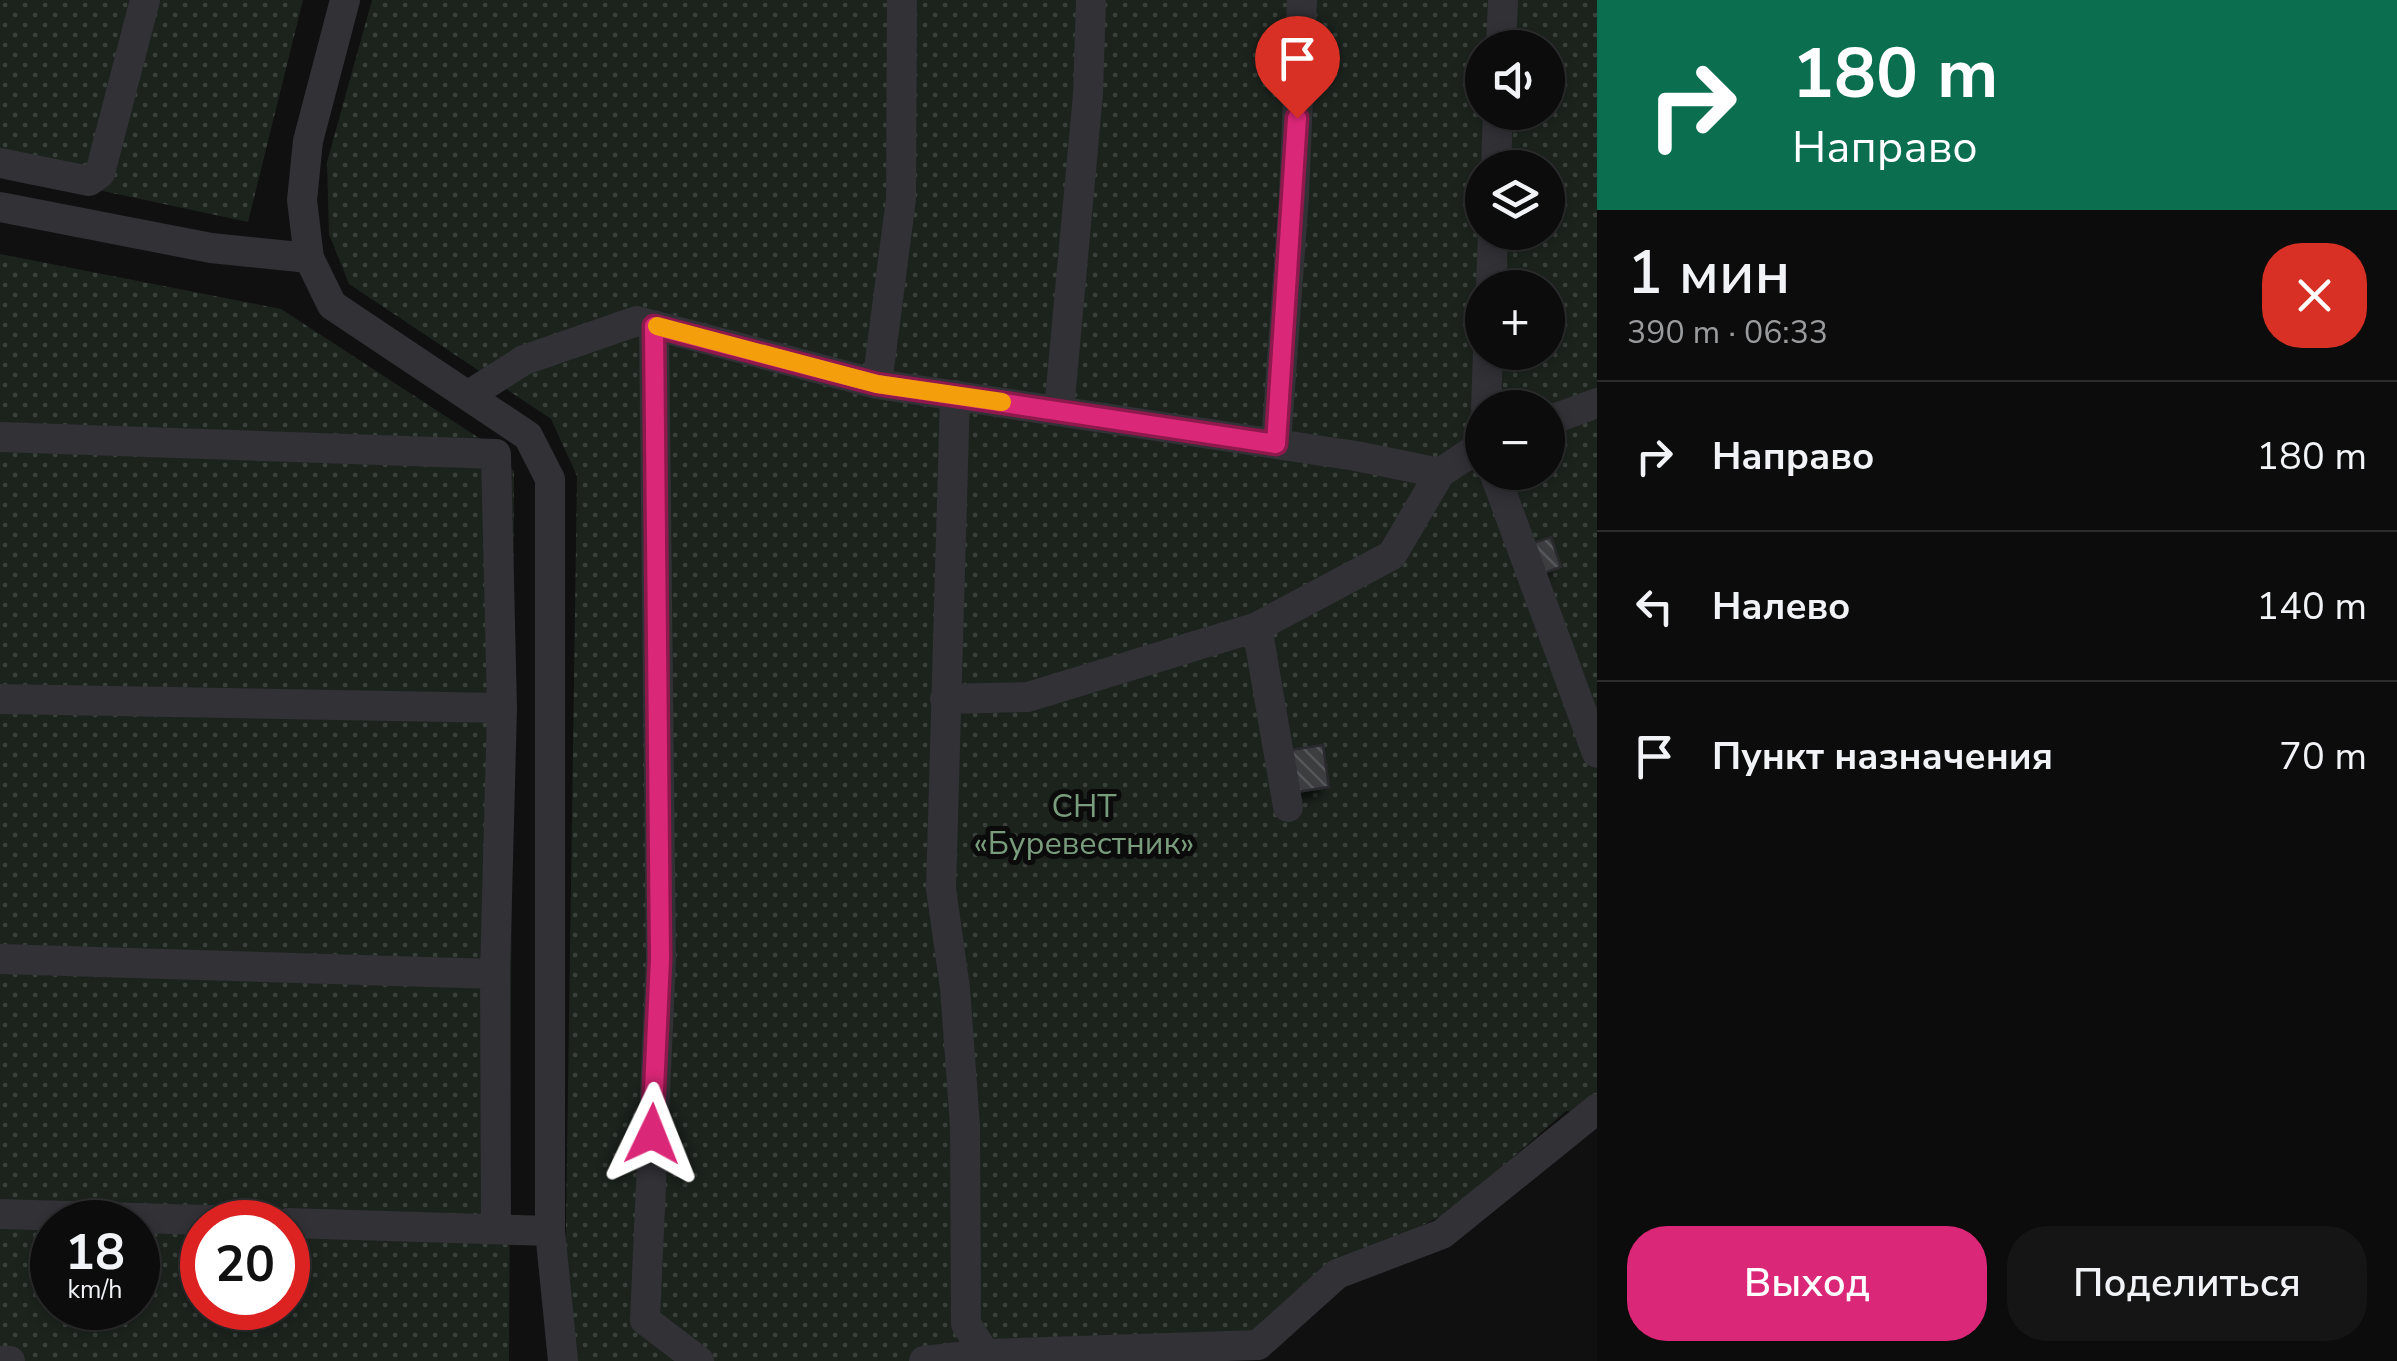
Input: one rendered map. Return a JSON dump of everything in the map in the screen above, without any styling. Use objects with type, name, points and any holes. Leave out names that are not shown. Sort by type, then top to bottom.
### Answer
[{"type":"street","points":[[0,164],[75,181],[89,182],[100,173],[145,0]]},
{"type":"street","points":[[345,0],[308,140],[302,200],[309,258],[332,305],[528,436],[550,479],[550,1231],[563,1361]]},
{"type":"street","points":[[877,384],[901,199],[902,0]]},
{"type":"street","points":[[1059,410],[1088,94],[1091,0]]},
{"type":"street","points":[[1276,444],[1294,196],[1302,0]]},
{"type":"street","points":[[1502,30],[1503,0]]},
{"type":"street","points":[[0,207],[211,248],[309,258]]},
{"type":"street","points":[[469,395],[524,360],[637,322],[877,384],[1276,444],[1440,473]]},
{"type":"street","points":[[654,326],[660,959],[645,1320],[699,1361]]},
{"type":"street","points":[[955,396],[941,890],[955,988],[965,1126],[966,1324],[985,1354]]},
{"type":"street","points":[[1565,415],[1597,403]]},
{"type":"street","points":[[0,437],[496,454],[502,708],[495,974],[496,1229]]},
{"type":"street","points":[[945,700],[1028,697],[1257,628],[1392,555],[1440,473],[1465,456]]},
{"type":"street","points":[[1501,490],[1597,752]]},
{"type":"street","points":[[1257,628],[1288,807]]},
{"type":"street","points":[[0,699],[502,708]]},
{"type":"street","points":[[0,960],[495,974]]},
{"type":"street","points":[[924,1361],[985,1354],[1258,1344],[1337,1274],[1442,1234],[1597,1109]]},
{"type":"street","points":[[0,1214],[180,1219]]},
{"type":"street","points":[[310,1224],[550,1231]]},
{"type":"street","points":[[0,1361],[10,1361]]},
{"type":"green space","points":[[0,0],[303,0],[248,222],[0,169]]},
{"type":"green space","name":"СНТ «Буревестник»","points":[[372,0],[1597,0],[1597,1114],[1566,1111],[1451,1211],[1343,1265],[1291,1336],[959,1361],[564,1361],[577,476],[551,419],[349,284],[329,234],[327,162]]},
{"type":"green space","points":[[0,254],[281,309],[479,438],[514,471],[509,1361],[0,1361]]},
{"type":"building","points":[[1551,537],[1561,567],[1535,576],[1525,546]]},
{"type":"building","points":[[1323,745],[1329,787],[1296,792],[1290,750]]},
{"type":"slow traffic","points":[[657,326],[877,384],[1002,402]]},
{"type":"route","points":[[652,1134],[660,959],[654,326],[877,384],[1276,444],[1297,118]]}]
